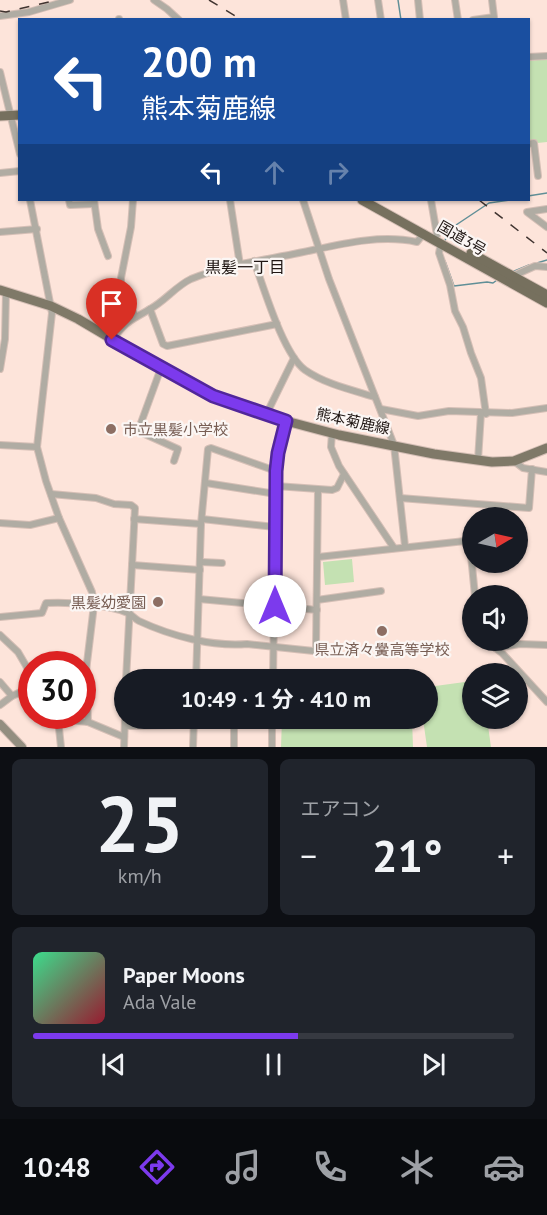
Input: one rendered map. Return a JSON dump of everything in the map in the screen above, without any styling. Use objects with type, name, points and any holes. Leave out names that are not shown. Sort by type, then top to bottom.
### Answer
[{"type":"highway","points":[[0,116],[16,118]]},
{"type":"highway","points":[[0,122],[16,118]]},
{"type":"highway","name":"国道3号","points":[[364,201],[547,295]]},
{"type":"highway","name":"国道3号","points":[[376,201],[547,303]]},
{"type":"main road","name":"熊本菊鹿線","points":[[3,291],[51,306],[78,319],[213,396],[286,421],[394,445],[505,463],[547,448]]},
{"type":"main road","points":[[0,724],[22,747]]},
{"type":"street","points":[[0,16],[29,12],[70,0]]},
{"type":"street","points":[[154,0],[176,18]]},
{"type":"street","points":[[343,0],[346,18]]},
{"type":"street","points":[[378,0],[381,18]]},
{"type":"street","points":[[418,0],[420,18]]},
{"type":"street","points":[[455,0],[458,18]]},
{"type":"street","points":[[491,18],[494,17],[492,0]]},
{"type":"street","points":[[29,12],[30,18]]},
{"type":"street","points":[[530,57],[547,56]]},
{"type":"street","points":[[0,72],[3,98],[16,118],[18,136]]},
{"type":"street","points":[[530,144],[534,143],[538,176]]},
{"type":"street","points":[[0,173],[18,171]]},
{"type":"street","points":[[30,201],[52,313],[37,447],[59,518],[92,592],[94,605],[88,651]]},
{"type":"street","points":[[69,201],[70,205],[94,202],[100,237],[108,256]]},
{"type":"street","points":[[133,201],[121,278],[135,316]]},
{"type":"street","points":[[230,201],[240,265]]},
{"type":"street","points":[[303,201],[346,326],[394,445],[405,546]]},
{"type":"street","points":[[431,201],[439,239],[439,253],[450,285],[455,311],[464,327],[481,378],[483,413],[478,460]]},
{"type":"street","points":[[547,209],[527,212],[547,227]]},
{"type":"street","points":[[0,232],[37,229]]},
{"type":"street","points":[[112,340],[124,324],[150,309],[189,280],[254,261],[357,241],[404,239],[417,242],[424,233]]},
{"type":"street","points":[[254,261],[277,324],[297,364],[333,384],[375,397]]},
{"type":"street","points":[[513,276],[535,266],[547,267]]},
{"type":"street","points":[[0,369],[5,339],[3,291]]},
{"type":"street","points":[[150,309],[163,344],[167,346],[277,324]]},
{"type":"street","points":[[266,415],[294,358]]},
{"type":"street","points":[[161,368],[138,431],[140,434],[178,449],[174,461]]},
{"type":"street","points":[[381,409],[418,416],[449,411],[512,413],[547,408]]},
{"type":"street","points":[[274,669],[276,471],[286,421]]},
{"type":"street","points":[[332,433],[331,447],[344,474],[394,548]]},
{"type":"street","points":[[0,445],[37,447]]},
{"type":"street","points":[[196,669],[202,522],[208,449],[211,448],[276,471]]},
{"type":"street","points":[[514,461],[518,465],[547,472]]},
{"type":"street","points":[[400,498],[529,508],[532,469]]},
{"type":"street","points":[[276,486],[318,490],[337,488],[344,474]]},
{"type":"street","points":[[206,483],[276,494]]},
{"type":"street","points":[[0,617],[42,613],[46,603],[94,605],[129,613],[137,620],[197,640],[237,645],[316,649],[318,490]]},
{"type":"street","points":[[51,494],[96,498],[135,508],[126,669]]},
{"type":"street","points":[[0,523],[30,525],[59,518]]},
{"type":"street","points":[[134,519],[275,526]]},
{"type":"street","points":[[318,557],[405,546],[468,542],[474,585]]},
{"type":"street","points":[[201,562],[222,563]]},
{"type":"street","points":[[132,566],[200,570]]},
{"type":"street","points":[[317,600],[381,591]]},
{"type":"street","points":[[199,599],[317,610]]},
{"type":"street","points":[[0,635],[18,652]]},
{"type":"street","points":[[528,644],[547,645]]},
{"type":"street","points":[[498,651],[547,702]]},
{"type":"street","points":[[0,682],[12,696]]},
{"type":"street","points":[[0,705],[18,693]]},
{"type":"street","points":[[96,725],[124,737]]},
{"type":"street","points":[[57,729],[61,747]]},
{"type":"street","points":[[124,747],[125,729]]},
{"type":"street","points":[[193,747],[194,729]]},
{"type":"street","points":[[234,729],[234,747]]},
{"type":"street","points":[[272,729],[272,747]]},
{"type":"green space","points":[[547,59],[547,142],[530,144],[530,61]]},
{"type":"green space","points":[[352,559],[354,582],[325,585],[323,562]]},
{"type":"green space","points":[[462,682],[462,729],[488,729],[491,747],[427,747],[424,729],[438,729],[438,686]]},
{"type":"green space","points":[[282,729],[412,729],[413,747],[281,747]]},
{"type":"waterway","points":[[398,0],[401,18]]},
{"type":"waterway","points":[[530,196],[547,193]]},
{"type":"waterway","points":[[445,242],[447,231],[489,203],[503,201]]},
{"type":"waterway","points":[[537,263],[547,260]]},
{"type":"waterway","points":[[445,261],[454,286],[493,283],[497,280]]},
{"type":"waterway","points":[[512,272],[529,265]]},
{"type":"railway","points":[[0,11],[6,12],[57,0]]},
{"type":"railway","points":[[209,0],[239,18]]},
{"type":"railway","points":[[480,201],[547,253]]},
{"type":"place","name":"市立黒髪小学校","points":[[111,429]]},
{"type":"place","name":"黒髪幼愛園","points":[[158,602]]},
{"type":"place","name":"県立済々黌高等学校","points":[[382,631]]},
{"type":"district","name":"黒髪一丁目","points":[[245,267]]},
{"type":"route","points":[[112,340],[213,396],[286,421],[276,471],[275,606]]}]
